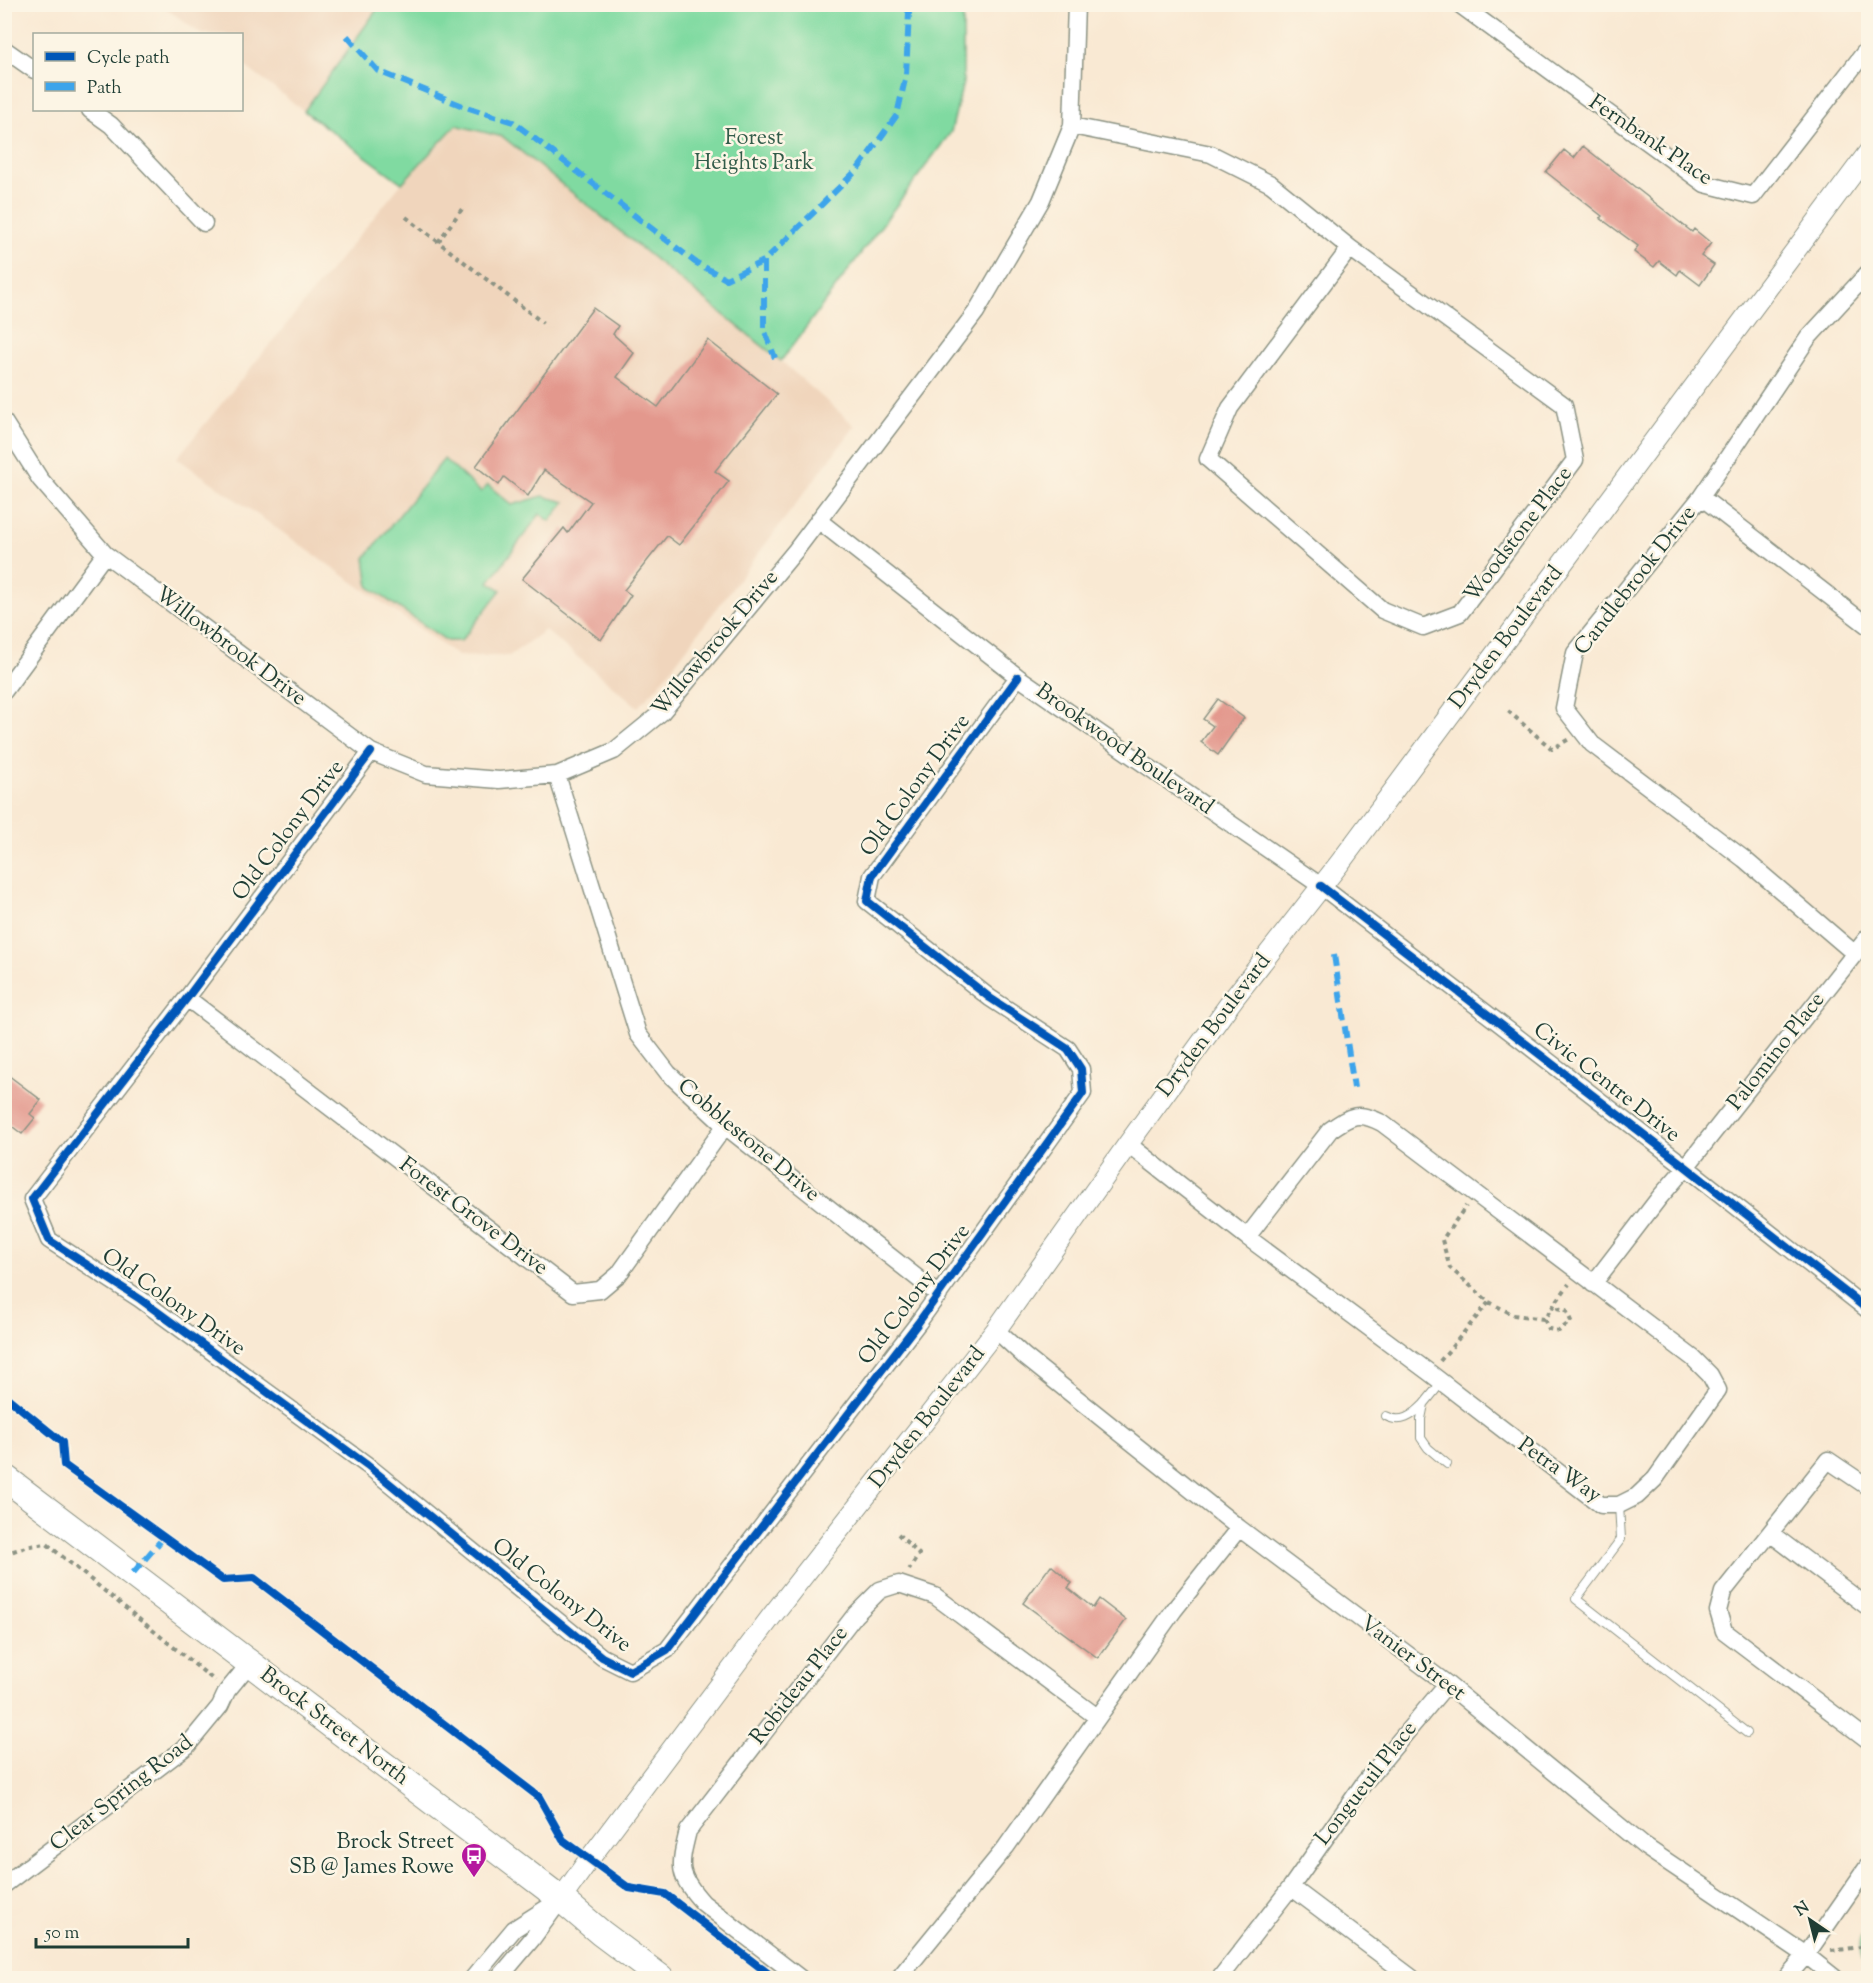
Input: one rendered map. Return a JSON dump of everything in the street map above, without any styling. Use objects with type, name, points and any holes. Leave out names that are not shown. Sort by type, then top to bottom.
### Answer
[{"type":"main road","name":"Brock Street North","points":[[4,1477],[561,1899],[601,1933],[661,1978]]},
{"type":"street","name":"Willowbrook Drive","points":[[4,423],[40,479],[105,554],[371,752],[426,774],[499,780],[557,775],[614,751],[662,712],[796,550],[976,312],[1041,201],[1072,126],[1076,4]]},
{"type":"street","name":"Fernbank Place","points":[[1459,4],[1705,184],[1753,196],[1869,48]]},
{"type":"street","points":[[4,49],[33,69]]},
{"type":"street","points":[[91,111],[111,125],[204,223]]},
{"type":"street","name":"Woodstone Place","points":[[1072,126],[1211,154],[1271,184],[1350,248],[1564,405],[1575,460],[1461,613],[1423,627],[1382,610],[1208,459],[1230,408],[1350,248]]},
{"type":"street","name":"Dryden Boulevard","points":[[561,1899],[771,1617],[996,1330],[1234,998],[1321,886],[1869,153]]},
{"type":"street","name":"Candlebrook Drive","points":[[1854,953],[1744,859],[1592,744],[1564,708],[1575,653],[1701,497],[1808,338],[1869,273]]},
{"type":"street","points":[[1701,497],[1869,626]]},
{"type":"street","name":"Brookwood Boulevard","points":[[818,520],[1018,677],[1321,886]]},
{"type":"street","points":[[4,691],[105,554]]},
{"type":"street","name":"Old Colony Drive","points":[[371,752],[187,998],[32,1199],[49,1240],[140,1299],[368,1465],[602,1657],[630,1671],[668,1650],[939,1295],[1083,1094],[1081,1069],[1068,1049],[990,998],[867,901],[872,876],[1018,677]]},
{"type":"street","name":"Cobblestone Drive","points":[[557,775],[638,1034],[668,1073],[725,1126],[939,1295]]},
{"type":"street","name":"Civic Centre Drive","points":[[1321,886],[1869,1310]]},
{"type":"street","name":"Palomino Place","points":[[1686,1167],[1869,937]]},
{"type":"street","name":"Forest Grove Drive","points":[[187,998],[573,1293],[600,1290],[619,1274],[725,1126]]},
{"type":"street","name":"Petra Way","points":[[1128,1143],[1247,1237],[1601,1505],[1619,1505],[1637,1496],[1655,1479],[1718,1390],[1710,1375],[1693,1358],[1382,1123],[1368,1116],[1346,1119],[1330,1130],[1247,1237]]},
{"type":"street","points":[[1593,1284],[1659,1198],[1686,1167]]},
{"type":"street","name":"Vanier Street","points":[[996,1330],[1024,1356],[1239,1528],[1447,1684],[1644,1846],[1806,1955],[1835,1978]]},
{"type":"street","points":[[1869,1487],[1828,1461],[1723,1592],[1718,1611],[1724,1631],[1869,1740]]},
{"type":"street","points":[[899,1978],[1006,1847],[1174,1610],[1239,1528]]},
{"type":"street","points":[[1770,1533],[1869,1607]]},
{"type":"street","points":[[899,1584],[935,1596],[1097,1718]]},
{"type":"street","name":"Robideau Place","points":[[800,1978],[703,1903],[689,1888],[681,1873],[682,1856],[688,1831],[855,1615],[880,1590],[899,1584]]},
{"type":"street","name":"Clear Spring Road","points":[[4,1885],[187,1746],[250,1664]]},
{"type":"street","name":"Longueuil Place","points":[[1220,1978],[1291,1887],[1364,1783],[1447,1684]]},
{"type":"street","points":[[1786,1978],[1806,1955],[1869,1866]]},
{"type":"street","points":[[1291,1887],[1412,1978]]},
{"type":"street","points":[[473,1978],[514,1929],[561,1899]]},
{"type":"street","points":[[500,1978],[561,1899]]},
{"type":"lane","points":[[1435,1378],[1424,1404],[1421,1438],[1428,1448],[1447,1464]]},
{"type":"lane","points":[[1386,1416],[1394,1420],[1410,1417],[1424,1404]]},
{"type":"lane","points":[[1619,1505],[1621,1539],[1576,1599],[1747,1732]]},
{"type":"path","points":[[438,242],[462,209]]},
{"type":"path","points":[[406,217],[543,323]]},
{"type":"path","points":[[1508,711],[1552,749],[1582,732]]},
{"type":"path","points":[[1474,1194],[1442,1240],[1450,1268],[1489,1302],[1514,1315],[1544,1319]]},
{"type":"path","points":[[1544,1319],[1578,1272]]},
{"type":"path","points":[[1435,1378],[1489,1302]]},
{"type":"path","points":[[1544,1319],[1549,1329],[1559,1331],[1570,1321],[1566,1310],[1552,1307]]},
{"type":"path","points":[[898,1534],[919,1554],[899,1584]]},
{"type":"path","points":[[4,1554],[29,1546],[46,1544],[227,1691]]},
{"type":"path","points":[[1806,1955],[1869,1946]]},
{"type":"shaded area","points":[[161,5],[381,5],[304,111],[243,65],[243,33],[200,33]]},
{"type":"shaded area","points":[[456,125],[503,137],[781,361],[855,426],[658,686],[638,707],[545,630],[509,656],[458,656],[177,458],[402,183]]},
{"type":"green space","name":"Forest Heights Park","points":[[381,4],[963,5],[963,83],[951,132],[781,361],[503,137],[456,125],[402,183],[304,111]]},
{"type":"green space","points":[[444,459],[481,492],[488,485],[512,505],[543,496],[565,502],[550,521],[540,514],[489,582],[501,590],[461,641],[447,641],[369,587],[365,558]]},
{"type":"green space","points":[[1868,1928],[1868,1965],[1861,1959],[1860,1941]]},
{"type":"building","points":[[1583,146],[1692,232],[1694,229],[1711,243],[1701,256],[1714,265],[1700,285],[1680,270],[1677,275],[1659,261],[1654,267],[1634,252],[1638,246],[1600,218],[1602,216],[1546,172],[1564,150],[1574,158]]},
{"type":"building","points":[[593,308],[618,326],[613,334],[634,353],[617,377],[658,407],[708,340],[777,394],[715,471],[729,481],[679,545],[667,536],[624,590],[631,595],[601,640],[522,579],[564,528],[568,533],[591,502],[544,470],[528,496],[504,477],[499,485],[476,466]]},
{"type":"building","points":[[1218,699],[1244,718],[1218,755],[1201,742],[1213,726],[1203,719]]},
{"type":"building","points":[[4,1072],[41,1100],[30,1114],[35,1118],[22,1134],[4,1120]]},
{"type":"building","points":[[1051,1565],[1072,1583],[1068,1588],[1093,1608],[1099,1599],[1126,1620],[1098,1658],[1023,1603]]},
{"type":"marked path","points":[[347,36],[378,71],[463,106],[513,122],[695,262],[726,279],[764,261],[858,169],[897,115],[906,75],[909,12],[903,4]]},
{"type":"marked path","points":[[764,261],[764,329],[775,358]]},
{"type":"marked path","points":[[1334,955],[1354,1088]]},
{"type":"marked path","points":[[133,1573],[164,1537]]},
{"type":"cycle path","points":[[371,752],[187,998],[32,1199],[49,1240],[140,1299],[367,1465],[602,1657],[630,1671],[667,1650],[918,1323],[1083,1093],[1081,1069],[1068,1049],[990,998],[867,901],[872,876],[1018,677]]},
{"type":"cycle path","points":[[1321,886],[1868,1310]]},
{"type":"cycle path","points":[[4,1395],[62,1442],[64,1465],[223,1580],[254,1578],[539,1797],[563,1840],[629,1888],[665,1894],[774,1978]]},
{"type":"place","name":"Brock Street SB @ James Rowe","points":[[474,1879]]}]
